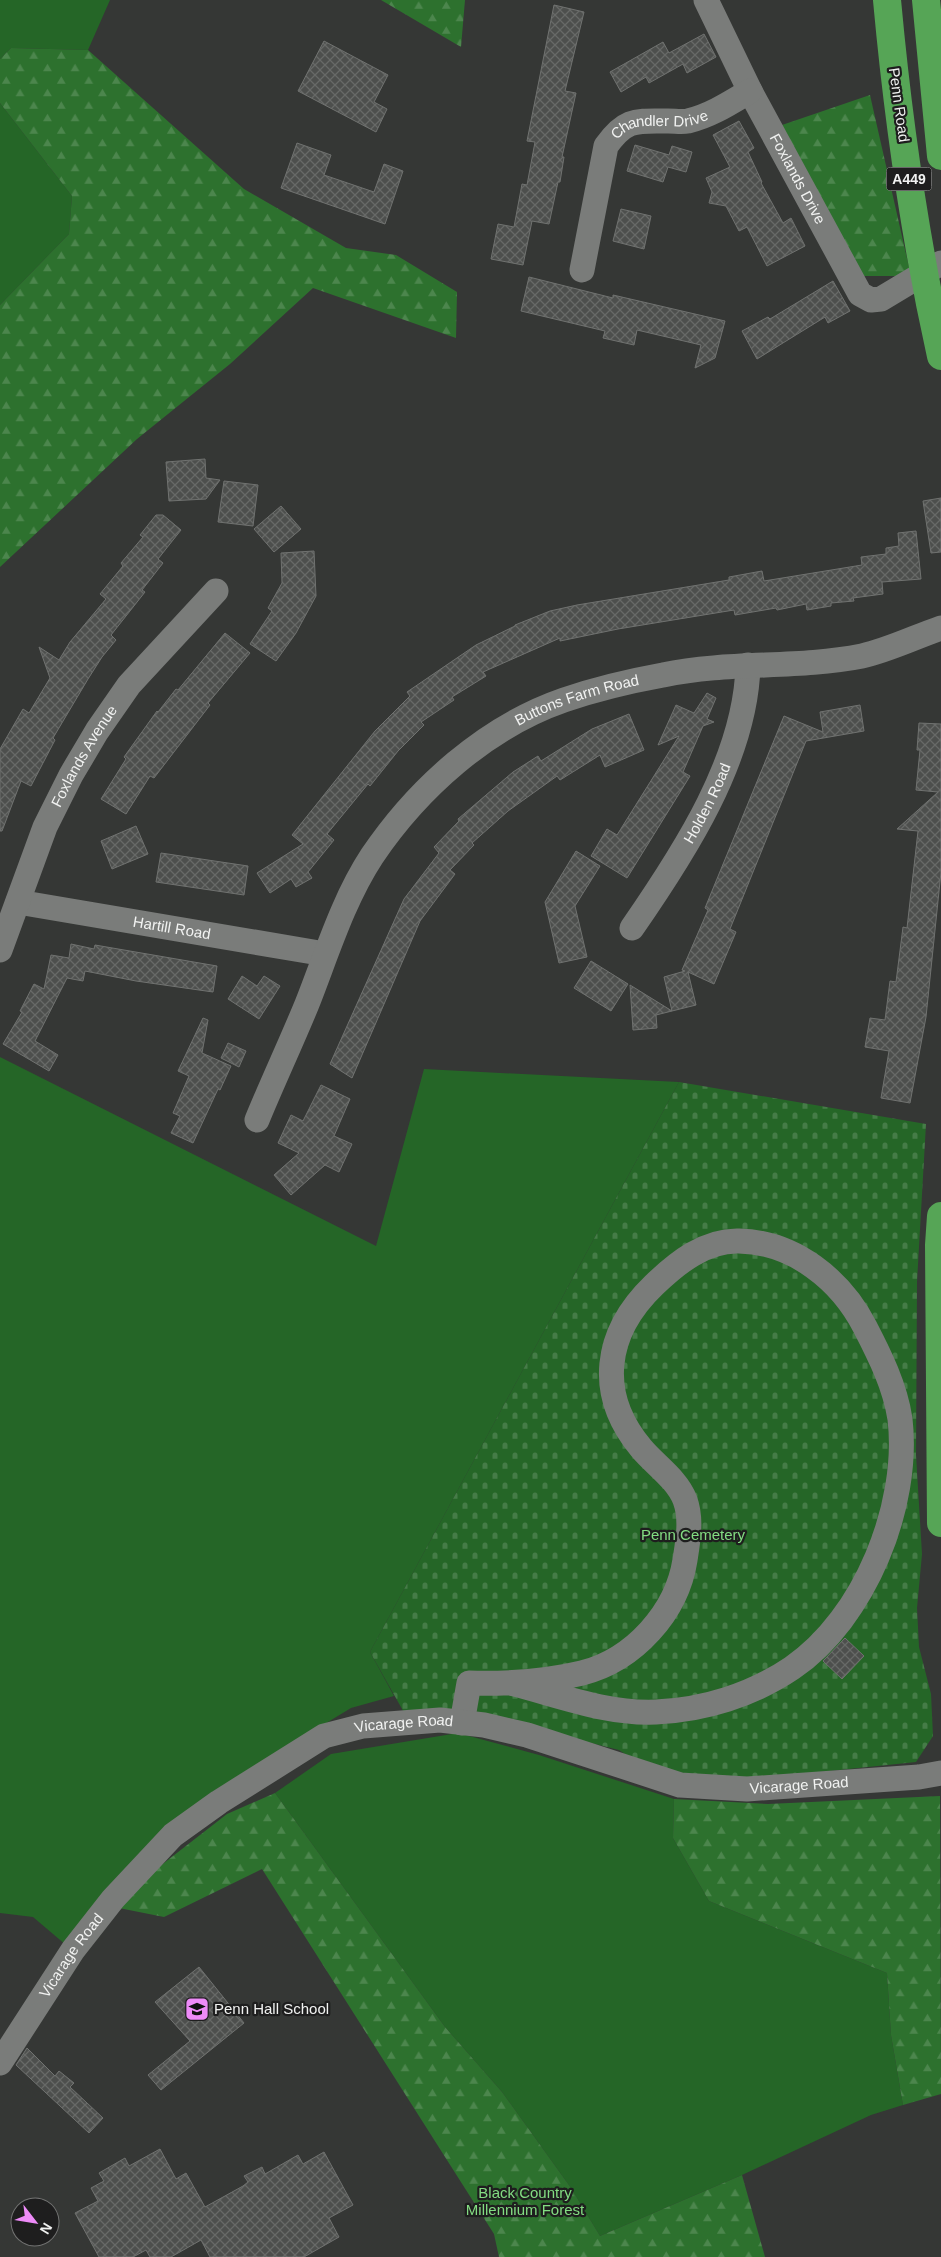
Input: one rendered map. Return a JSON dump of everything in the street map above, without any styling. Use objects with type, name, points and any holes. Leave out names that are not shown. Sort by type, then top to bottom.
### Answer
[{"type":"highway","name":"Penn Road","points":[[887,0],[894,72],[932,268],[941,356]]},
{"type":"highway","name":"A449","points":[[926,0],[941,156]]},
{"type":"highway","points":[[941,1216],[938,1245],[941,1523]]},
{"type":"street","name":"Foxlands Drive","points":[[706,0],[750,92],[860,294],[871,300],[881,299],[932,268]]},
{"type":"street","name":"Chandler Drive","points":[[582,270],[606,146],[616,131],[625,125],[641,121],[686,122],[713,113],[750,92]]},
{"type":"street","name":"Foxlands Avenue","points":[[0,950],[45,827],[71,775],[97,731],[129,685],[216,591]]},
{"type":"street","name":"Buttons Farm Road","points":[[257,1120],[307,1004],[325,954],[371,857],[397,822],[424,792],[456,763],[493,735],[527,716],[564,700],[665,674],[748,665],[818,662],[863,656],[941,628]]},
{"type":"street","name":"Holden Road","points":[[632,928],[681,853],[728,757],[744,714],[748,691],[748,665]]},
{"type":"street","name":"Hartill Road","points":[[18,902],[325,954]]},
{"type":"street","points":[[462,1722],[469,1683],[514,1684],[585,1672],[609,1662],[649,1632],[666,1613],[677,1593],[687,1547],[689,1521],[686,1502],[678,1488],[641,1448],[624,1425],[613,1394],[610,1368],[617,1337],[641,1299],[671,1268],[698,1250],[719,1242],[739,1241],[780,1248],[802,1259],[824,1274],[843,1292],[864,1324],[891,1380],[900,1418],[901,1464],[892,1517],[881,1549],[846,1612],[825,1639],[796,1666],[769,1682],[729,1699],[691,1708],[656,1712],[616,1711],[514,1684]]},
{"type":"street","name":"Vicarage Road","points":[[0,2063],[73,1950],[113,1899],[173,1835],[219,1802],[324,1736],[363,1726],[440,1720],[484,1725],[527,1735],[680,1785],[747,1789],[919,1777],[941,1773]]},
{"type":"green space","points":[[0,0],[110,0],[88,50],[11,48],[0,59]]},
{"type":"green space","points":[[381,0],[465,0],[461,47]]},
{"type":"green space","points":[[11,48],[88,50],[244,189],[346,248],[396,255],[457,292],[456,338],[313,288],[230,364],[137,439],[0,567],[0,305],[69,234],[72,196],[0,103],[0,59]]},
{"type":"green space","points":[[870,95],[911,276],[860,276],[782,125]]},
{"type":"green space","points":[[0,103],[72,196],[69,234],[0,305]]},
{"type":"green space","points":[[0,1057],[376,1246],[424,1069],[679,1082],[370,1652],[394,1696],[351,1708],[211,1793],[66,1945],[33,1917],[0,1913]]},
{"type":"green space","name":"Penn Cemetery","points":[[679,1082],[926,1124],[917,1282],[916,1455],[922,1554],[917,1608],[919,1647],[931,1694],[933,1736],[916,1762],[732,1781],[681,1778],[640,1764],[619,1750],[543,1731],[406,1716],[370,1652]]},
{"type":"green space","points":[[458,1733],[539,1755],[674,1799],[673,1838],[709,1901],[887,1973],[891,2035],[903,2105],[871,2115],[742,2175],[600,2236],[571,2188],[502,2092],[445,2027],[275,1793],[331,1754]]},
{"type":"green space","name":"Black Country Millennium Forest","points":[[275,1793],[445,2027],[502,2092],[571,2188],[600,2236],[742,2175],[765,2257],[499,2257],[494,2234],[262,1869],[164,1917],[119,1908],[146,1877],[227,1814]]},
{"type":"green space","points":[[940,1796],[941,2094],[903,2105],[891,2035],[887,1973],[709,1901],[673,1838],[674,1799],[768,1804]]},
{"type":"building","points":[[554,5],[584,12],[565,91],[576,93],[562,157],[564,157],[560,182],[558,182],[549,224],[532,221],[523,265],[491,259],[498,224],[514,227],[522,184],[527,185],[535,142],[527,141]]},
{"type":"building","points":[[704,34],[716,57],[687,73],[683,64],[649,83],[646,77],[621,92],[610,72],[663,42],[669,53]]},
{"type":"building","points":[[324,41],[388,75],[374,102],[387,109],[376,132],[298,91]]},
{"type":"building","points":[[739,121],[754,148],[748,152],[761,183],[783,223],[791,218],[805,246],[767,266],[747,227],[739,231],[726,206],[709,203],[712,192],[706,178],[730,167],[713,135]]},
{"type":"building","points":[[297,143],[331,155],[324,175],[374,192],[384,164],[403,171],[385,224],[281,188]]},
{"type":"building","points":[[635,145],[669,155],[672,146],[692,152],[686,172],[668,167],[663,182],[627,171]]},
{"type":"building","points":[[621,209],[651,216],[644,249],[613,241]]},
{"type":"building","points":[[529,277],[613,298],[613,295],[725,321],[715,358],[695,368],[701,345],[637,330],[634,345],[603,338],[605,331],[521,311]]},
{"type":"building","points":[[833,281],[850,311],[828,323],[825,317],[757,359],[742,331],[768,317],[770,319]]},
{"type":"building","points":[[205,459],[206,478],[220,480],[206,499],[169,501],[166,462]]},
{"type":"building","points":[[224,481],[258,485],[253,526],[218,522]]},
{"type":"building","points":[[941,498],[941,552],[931,553],[923,501]]},
{"type":"building","points":[[281,506],[301,529],[274,552],[254,529]]},
{"type":"building","points":[[156,515],[163,515],[181,530],[158,559],[163,563],[142,590],[145,592],[111,635],[116,640],[102,657],[53,738],[55,740],[31,786],[21,781],[2,831],[0,831],[0,749],[23,709],[29,713],[50,678],[39,647],[59,660],[70,642],[106,599],[100,594],[123,566],[121,563],[143,537],[140,535]]},
{"type":"building","points":[[916,531],[921,579],[882,582],[883,594],[853,598],[854,601],[831,603],[831,606],[807,610],[806,604],[735,615],[734,610],[618,629],[560,641],[560,638],[483,672],[486,676],[452,697],[454,700],[421,722],[424,725],[398,751],[370,786],[368,784],[327,834],[334,840],[308,872],[312,878],[296,887],[291,879],[270,893],[257,873],[303,844],[292,835],[375,731],[410,696],[407,692],[476,645],[515,625],[550,611],[577,605],[729,580],[729,577],[762,571],[764,581],[862,565],[861,557],[886,554],[886,548],[899,546],[898,533]]},
{"type":"building","points":[[314,551],[316,596],[296,633],[276,661],[250,644],[272,611],[268,608],[282,583],[281,553]]},
{"type":"building","points":[[225,633],[250,653],[208,703],[210,705],[154,778],[150,776],[126,814],[101,799],[126,759],[124,757],[157,711],[176,689],[178,690]]},
{"type":"building","points":[[707,693],[716,698],[707,719],[714,722],[703,726],[683,772],[690,776],[627,878],[591,856],[607,829],[617,835],[679,736],[658,745],[676,705],[694,713]]},
{"type":"building","points":[[860,705],[864,731],[806,741],[730,929],[736,932],[714,984],[688,972],[696,1005],[672,1011],[664,977],[685,971],[682,970],[708,910],[705,908],[784,716],[823,732],[820,712]]},
{"type":"building","points":[[629,714],[644,750],[605,767],[600,755],[560,780],[557,776],[508,811],[472,843],[474,845],[450,870],[455,874],[420,921],[352,1078],[330,1064],[404,899],[439,853],[434,847],[459,821],[458,819],[513,772],[538,756],[541,761],[592,729]]},
{"type":"building","points":[[919,723],[941,724],[941,872],[926,1017],[910,1103],[881,1098],[889,1051],[865,1047],[870,1018],[885,1020],[890,981],[896,982],[903,927],[907,928],[918,831],[897,829],[938,792],[916,790],[920,750],[917,750]]},
{"type":"building","points":[[136,826],[148,854],[112,869],[101,841]]},
{"type":"building","points":[[576,851],[600,866],[575,906],[587,957],[559,963],[545,902]]},
{"type":"building","points":[[161,853],[248,866],[244,895],[156,882]]},
{"type":"building","points":[[71,944],[94,949],[95,945],[217,966],[213,992],[136,981],[85,971],[83,981],[67,978],[35,1041],[58,1055],[49,1071],[3,1044],[22,1012],[20,1011],[34,984],[44,989],[51,955],[69,958]]},
{"type":"building","points":[[591,961],[628,984],[611,1011],[574,988]]},
{"type":"building","points":[[242,976],[257,986],[264,976],[280,986],[259,1019],[228,999]]},
{"type":"building","points":[[630,985],[672,1011],[656,1015],[657,1028],[633,1030]]},
{"type":"building","points":[[203,1018],[208,1020],[202,1053],[231,1066],[193,1143],[171,1133],[180,1116],[173,1113],[189,1076],[178,1071]]},
{"type":"building","points":[[228,1043],[246,1051],[239,1067],[221,1058]]},
{"type":"building","points":[[321,1085],[350,1099],[334,1136],[352,1144],[339,1172],[325,1165],[291,1195],[274,1175],[299,1153],[278,1143],[291,1115],[303,1121]]},
{"type":"building","points":[[845,1638],[864,1656],[842,1679],[823,1661]]},
{"type":"building","points":[[199,1967],[244,2023],[161,2090],[148,2075],[190,2041],[155,2002]]},
{"type":"building","points":[[27,2048],[55,2076],[59,2071],[74,2083],[70,2087],[103,2118],[89,2133],[16,2065]]},
{"type":"building","points":[[160,2149],[176,2179],[186,2173],[205,2207],[243,2186],[248,2182],[244,2176],[262,2167],[265,2174],[298,2155],[303,2164],[324,2152],[353,2205],[329,2218],[339,2237],[304,2257],[210,2257],[201,2240],[171,2257],[150,2257],[146,2250],[133,2257],[99,2257],[75,2213],[98,2201],[91,2188],[104,2181],[99,2173],[125,2158],[129,2166]]},
{"type":"place","name":"Penn Hall School","points":[[197,2009]]}]
